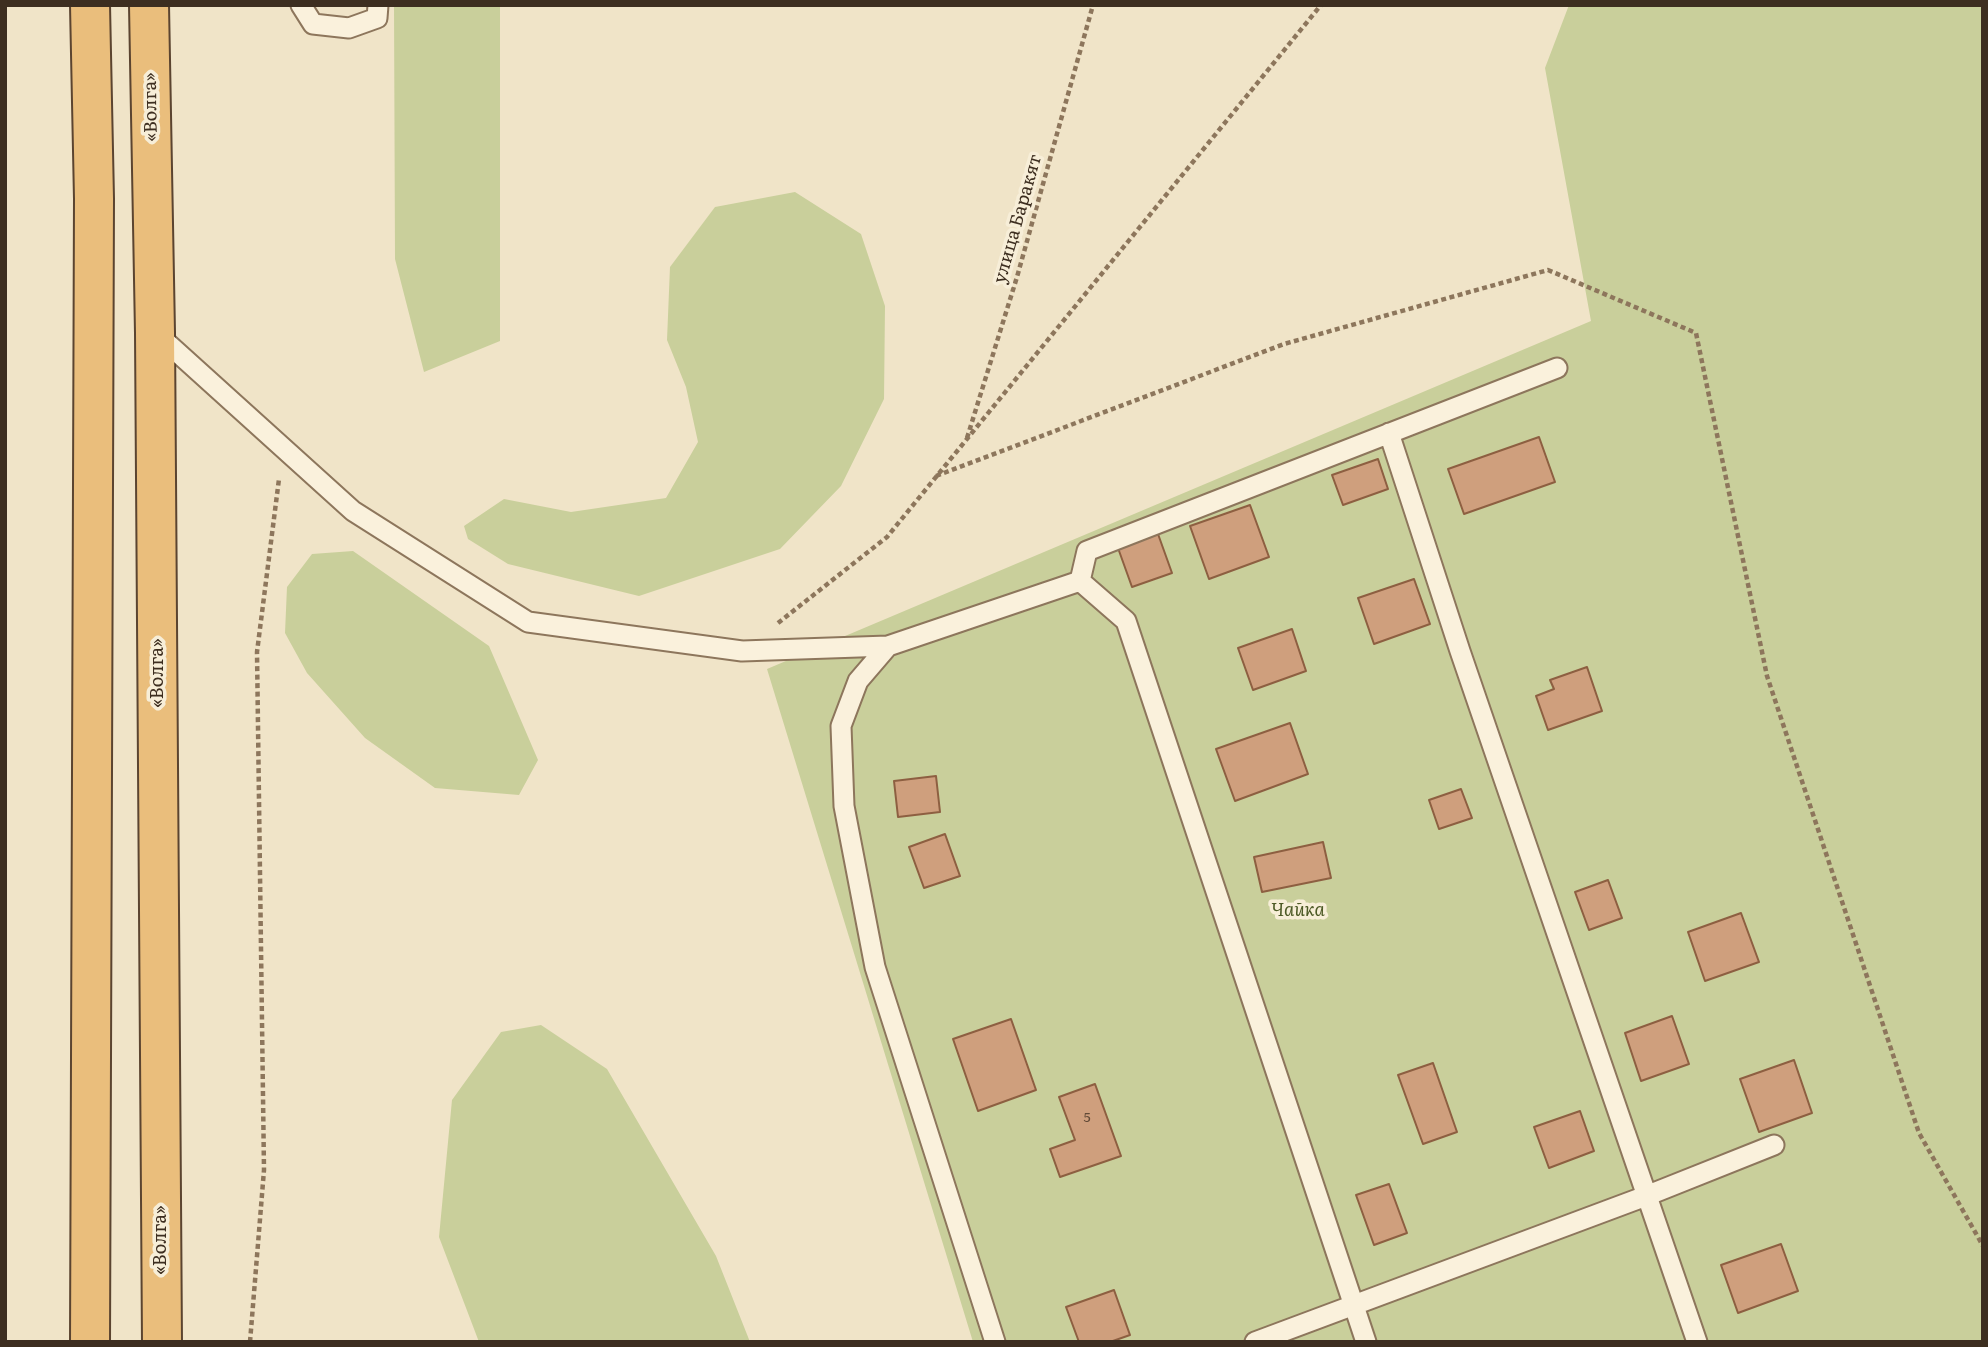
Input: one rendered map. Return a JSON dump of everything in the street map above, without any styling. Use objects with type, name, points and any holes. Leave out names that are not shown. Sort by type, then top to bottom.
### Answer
[{"type":"highway","points":[[90,5],[94,198],[90,1342]]},
{"type":"highway","name":"«Волга»","points":[[149,5],[155,332],[162,1342]]},
{"type":"lane","points":[[301,5],[313,24],[349,28],[377,18],[378,5]]},
{"type":"lane","points":[[155,332],[353,511],[528,622],[742,651],[888,646],[1080,581]]},
{"type":"lane","points":[[1080,581],[1087,551],[1557,368]]},
{"type":"lane","points":[[1389,433],[1460,651],[1697,1342]]},
{"type":"lane","points":[[1080,581],[1126,621],[1366,1342]]},
{"type":"lane","points":[[888,646],[858,681],[841,726],[844,806],[875,967],[995,1342]]},
{"type":"lane","points":[[1255,1342],[1646,1196],[1774,1145]]},
{"type":"path","name":"улица Баракят","points":[[966,440],[1017,277],[1093,5]]},
{"type":"path","points":[[742,651],[887,537],[1321,5]]},
{"type":"path","points":[[936,476],[1284,344],[1548,270],[1696,333],[1767,676],[1919,1133],[1983,1246]]},
{"type":"path","points":[[250,1342],[264,1170],[257,652],[283,446]]},
{"type":"green space","points":[[394,5],[500,5],[500,341],[424,372],[395,259]]},
{"type":"green space","name":"Чайка","points":[[1569,5],[1983,5],[1983,1342],[973,1342],[767,669],[1591,321],[1545,68]]},
{"type":"green space","points":[[795,192],[861,234],[885,306],[884,399],[841,486],[780,549],[639,596],[508,564],[468,539],[464,526],[504,499],[571,512],[666,498],[698,442],[686,387],[667,340],[670,267],[715,207]]},
{"type":"green space","points":[[353,551],[489,646],[538,760],[519,795],[435,788],[365,738],[307,673],[285,633],[287,587],[312,554]]},
{"type":"green space","points":[[541,1025],[607,1069],[716,1256],[750,1342],[479,1342],[439,1237],[452,1100],[501,1032]]},
{"type":"building","points":[[1539,437],[1555,482],[1464,514],[1448,469]]},
{"type":"building","points":[[1378,459],[1388,489],[1343,505],[1332,475]]},
{"type":"building","points":[[1250,505],[1269,557],[1209,579],[1190,526]]},
{"type":"building","points":[[1158,534],[1172,573],[1132,587],[1118,548]]},
{"type":"building","points":[[1414,579],[1430,624],[1374,644],[1358,598]]},
{"type":"building","points":[[1292,629],[1306,671],[1253,690],[1238,648]]},
{"type":"building","points":[[1587,667],[1602,711],[1548,730],[1536,696],[1554,689],[1550,680]]},
{"type":"building","points":[[1290,723],[1308,774],[1235,801],[1216,749]]},
{"type":"building","points":[[936,776],[940,812],[898,817],[894,781]]},
{"type":"building","points":[[1461,789],[1472,818],[1439,829],[1429,800]]},
{"type":"building","points":[[945,834],[960,876],[924,888],[909,847]]},
{"type":"building","points":[[1323,842],[1331,878],[1262,892],[1254,857]]},
{"type":"building","points":[[1608,880],[1622,918],[1589,930],[1575,892]]},
{"type":"building","points":[[1741,913],[1759,962],[1705,981],[1688,932]]},
{"type":"building","points":[[1672,1016],[1689,1064],[1641,1081],[1625,1033]]},
{"type":"building","points":[[1011,1019],[1036,1090],[978,1111],[953,1039]]},
{"type":"building","points":[[1794,1060],[1812,1113],[1759,1132],[1740,1079]]},
{"type":"building","points":[[1433,1063],[1457,1132],[1423,1144],[1398,1075]]},
{"type":"building","points":[[1095,1084],[1121,1156],[1060,1177],[1050,1149],[1075,1140],[1059,1097]]},
{"type":"building","points":[[1580,1111],[1594,1151],[1549,1168],[1534,1127]]},
{"type":"building","points":[[1389,1184],[1407,1233],[1374,1245],[1356,1195]]},
{"type":"building","points":[[1781,1244],[1798,1291],[1738,1313],[1721,1265]]},
{"type":"building","points":[[1114,1290],[1130,1335],[1110,1342],[1079,1342],[1066,1307]]}]
